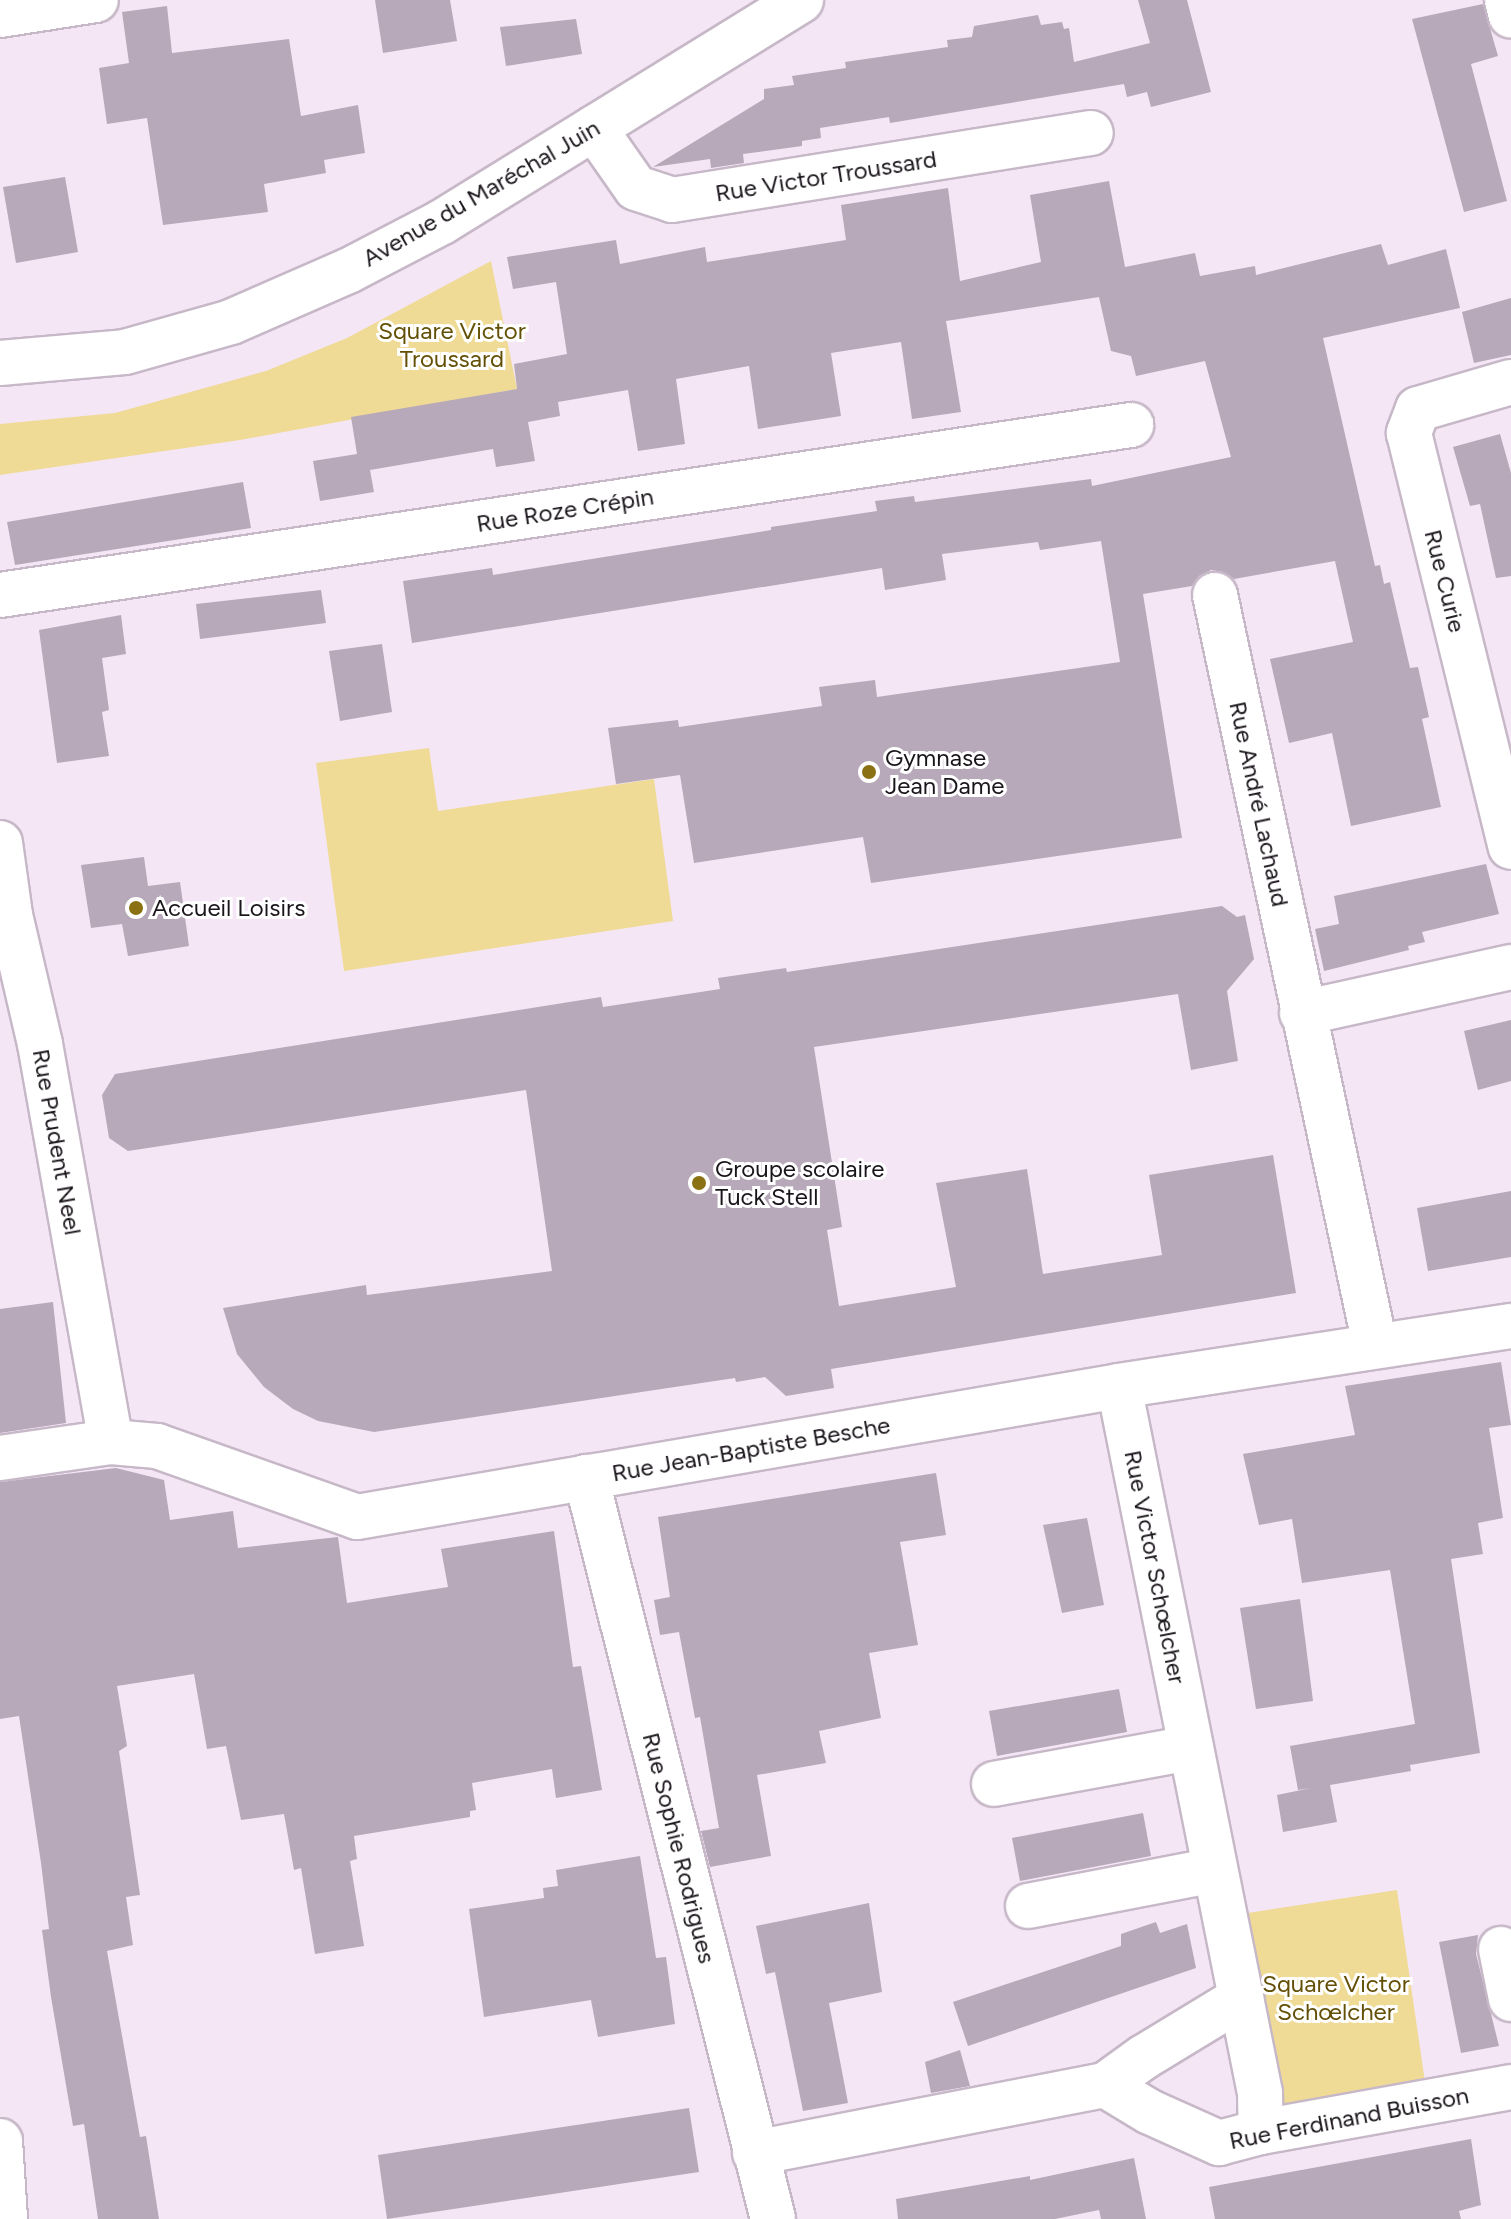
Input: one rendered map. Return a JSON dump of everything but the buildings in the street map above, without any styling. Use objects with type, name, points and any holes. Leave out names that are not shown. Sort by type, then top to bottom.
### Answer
[{"type":"street","points":[[0,15],[96,0]]},
{"type":"street","name":"Avenue du Maréchal Juin","points":[[0,363],[125,352],[231,322],[348,271],[431,228],[801,0]]},
{"type":"street","points":[[1507,0],[1511,16]]},
{"type":"street","name":"Rue Victor Troussard","points":[[594,128],[636,188],[672,200],[1091,133]]},
{"type":"street","name":"Rue Curie","points":[[1511,382],[1418,409],[1409,433],[1511,847]]},
{"type":"street","name":"Rue Roze Crépin","points":[[0,595],[1131,425]]},
{"type":"street","name":"Rue André Lachaud","points":[[1215,595],[1375,1345]]},
{"type":"street","name":"Rue Prudent Neel","points":[[0,843],[5,916],[40,1044],[111,1442]]},
{"type":"street","points":[[1302,1013],[1511,967]]},
{"type":"street","name":"Rue Jean-Baptiste Besche","points":[[0,1458],[111,1442],[157,1446],[357,1517],[1119,1386],[1511,1326]]},
{"type":"street","name":"Rue Victor Schœlcher","points":[[1119,1386],[1260,2093],[1261,2132]]},
{"type":"street","name":"Rue Sophie Rodrigues","points":[[586,1477],[773,2219]]},
{"type":"street","points":[[994,1784],[1191,1748]]},
{"type":"street","points":[[1028,1906],[1215,1870]]},
{"type":"street","points":[[1501,1949],[1511,1999]]},
{"type":"street","points":[[755,2153],[1105,2085],[1241,1998]]},
{"type":"street","name":"Rue Ferdinand Buisson","points":[[1105,2085],[1150,2112],[1219,2143],[1261,2132],[1511,2087]]},
{"type":"street","points":[[0,2141],[5,2219]]},
{"type":"green space","name":"Square Victor Troussard","points":[[491,261],[517,389],[240,440],[0,475],[0,424],[115,413],[266,371],[347,338]]},
{"type":"green space","points":[[429,748],[438,811],[654,779],[673,921],[344,971],[316,763]]},
{"type":"green space","name":"Square Victor Schœlcher","points":[[1397,1890],[1425,2082],[1276,2105],[1248,1913]]},
{"type":"place","name":"Gymnase Jean Dame","points":[[869,772]]},
{"type":"place","name":"Accueil Loisirs","points":[[136,908]]},
{"type":"place","name":"Groupe scolaire Tuck Stell","points":[[699,1183]]}]
